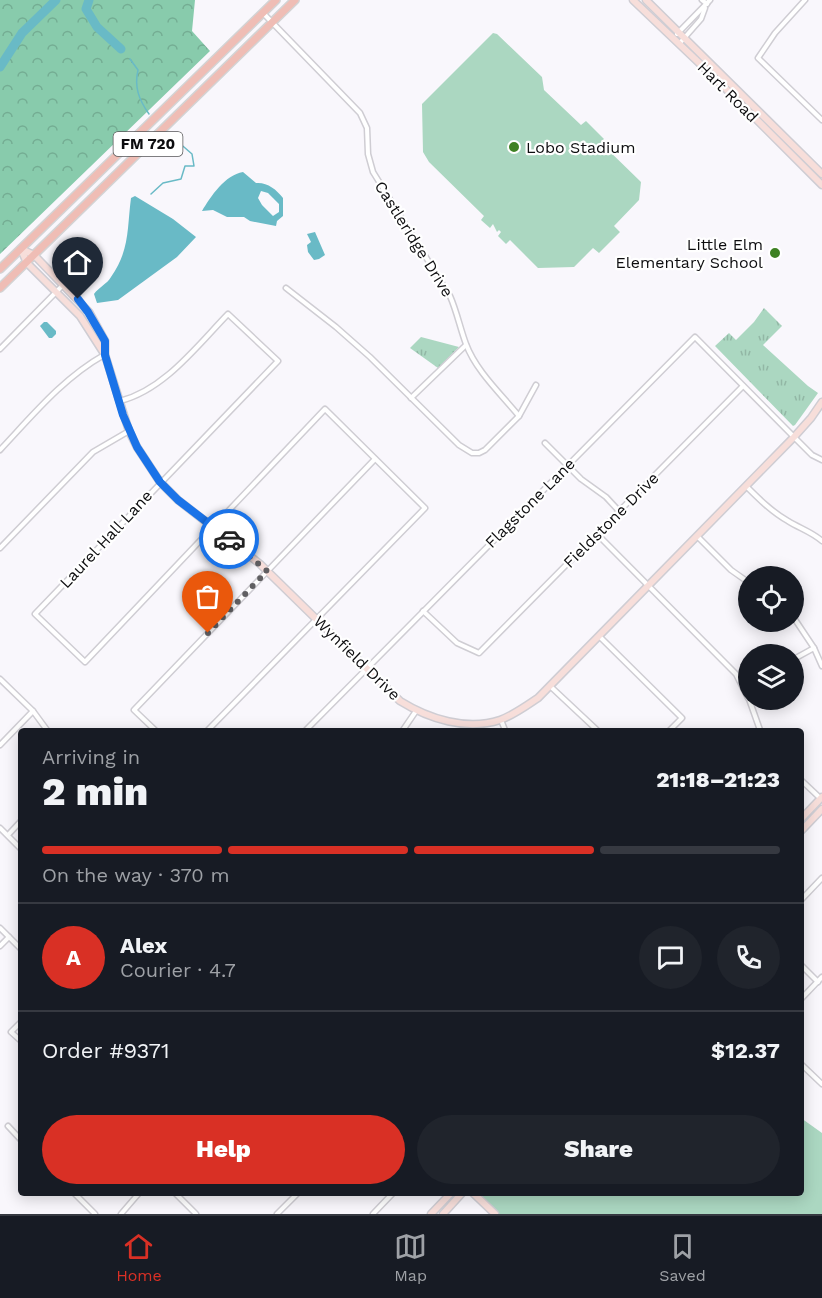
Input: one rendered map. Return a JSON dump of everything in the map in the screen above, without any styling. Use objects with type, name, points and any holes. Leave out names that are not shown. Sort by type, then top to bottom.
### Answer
[{"type":"main road","name":"FM 720","points":[[0,269],[276,0]]},
{"type":"main road","name":"FM 720","points":[[0,288],[295,0]]},
{"type":"street","name":"Hart Road","points":[[633,0],[822,174]]},
{"type":"street","name":"Hart Road","points":[[646,0],[685,37],[822,185]]},
{"type":"street","points":[[702,0],[708,2]]},
{"type":"street","points":[[805,0],[775,33],[758,58],[822,120]]},
{"type":"street","points":[[673,38],[708,2]]},
{"type":"street","points":[[679,44],[701,19],[708,2]]},
{"type":"street","name":"Castleridge Drive","points":[[263,13],[360,112],[367,128],[368,154],[373,172],[450,296],[466,345],[479,367],[519,416]]},
{"type":"street","name":"Wynfield Drive","points":[[21,249],[34,255],[88,312],[105,341],[105,355]]},
{"type":"street","name":"Wynfield Drive","points":[[21,249],[27,263],[80,316],[105,355],[129,431],[160,482],[178,500],[267,571],[400,701],[416,711],[437,719],[461,723],[500,720],[522,709],[550,686],[794,437],[822,402]]},
{"type":"street","points":[[0,349],[63,285]]},
{"type":"street","points":[[286,288],[356,344],[459,445],[472,453],[485,450],[519,416],[536,385]]},
{"type":"street","name":"Laurel Hall Lane","points":[[119,401],[134,398],[158,383],[228,314],[278,361],[35,614],[85,662],[214,528]]},
{"type":"street","name":"Flagstone Lane","points":[[308,728],[695,337],[743,386]]},
{"type":"street","points":[[411,398],[466,345]]},
{"type":"street","points":[[0,450],[67,381],[85,366],[105,355]]},
{"type":"street","points":[[743,386],[794,437],[822,460]]},
{"type":"street","name":"Fieldstone Drive","points":[[423,611],[457,642],[478,653],[743,386]]},
{"type":"street","points":[[210,728],[425,508],[325,409],[214,528]]},
{"type":"street","points":[[0,548],[93,453],[129,431]]},
{"type":"street","points":[[545,443],[581,479],[606,497],[619,511]]},
{"type":"street","points":[[153,728],[134,710],[375,459]]},
{"type":"street","points":[[746,486],[786,521],[817,536],[822,541]]},
{"type":"street","points":[[597,534],[738,677]]},
{"type":"street","points":[[697,536],[738,575]]},
{"type":"street","points":[[803,632],[822,666]]},
{"type":"street","points":[[599,636],[682,718],[672,728]]},
{"type":"street","points":[[804,654],[814,648]]},
{"type":"street","points":[[0,679],[33,711],[46,728]]},
{"type":"street","points":[[550,686],[595,728]]},
{"type":"street","points":[[753,710],[759,728]]},
{"type":"street","points":[[0,745],[33,711]]},
{"type":"street","points":[[405,728],[416,711]]},
{"type":"street","points":[[500,720],[504,728]]},
{"type":"street","points":[[804,783],[822,799],[804,816]]},
{"type":"street","points":[[804,830],[822,809]]},
{"type":"street","points":[[804,831],[822,814]]},
{"type":"street","points":[[8,836],[18,824]]},
{"type":"street","points":[[0,828],[18,846]]},
{"type":"street","points":[[804,897],[822,878]]},
{"type":"street","points":[[0,928],[18,946]]},
{"type":"street","points":[[0,946],[9,937]]},
{"type":"street","points":[[804,968],[818,982]]},
{"type":"street","points":[[804,996],[822,977]]},
{"type":"street","points":[[18,1025],[12,1032],[18,1038]]},
{"type":"street","points":[[804,1066],[821,1080]]},
{"type":"street","points":[[8,1126],[18,1137]]},
{"type":"street","points":[[78,1196],[95,1214]]},
{"type":"street","points":[[121,1214],[137,1196]]},
{"type":"street","points":[[178,1196],[196,1214]]},
{"type":"street","points":[[278,1214],[295,1196]]},
{"type":"street","points":[[373,1214],[390,1196]]},
{"type":"street","points":[[431,1214],[448,1196]]},
{"type":"street","points":[[443,1214],[459,1196]]},
{"type":"street","points":[[476,1196],[495,1214]]},
{"type":"green space","points":[[0,0],[195,0],[192,31],[210,51],[0,254]]},
{"type":"green space","name":"Lobo Stadium","points":[[493,33],[497,34],[542,77],[544,90],[581,125],[586,121],[604,139],[601,143],[641,182],[639,200],[614,226],[620,232],[599,253],[593,248],[574,267],[538,268],[510,240],[506,244],[498,236],[501,232],[499,230],[497,232],[493,224],[490,228],[481,220],[484,216],[429,162],[423,152],[422,104]]},
{"type":"green space","points":[[764,308],[782,326],[763,345],[818,393],[793,426],[715,346],[729,333],[736,340]]},
{"type":"green space","points":[[421,337],[459,347],[438,368],[410,348]]},
{"type":"green space","points":[[804,1120],[822,1133],[822,1214],[496,1214],[476,1196],[804,1196]]},
{"type":"water","points":[[243,172],[256,183],[271,187],[283,198],[283,216],[277,221],[276,226],[250,221],[244,217],[227,217],[213,210],[202,211],[219,187],[236,174]],"holes":[[[261,191],[268,193],[279,204],[279,212],[273,216],[258,198]]]},
{"type":"water","points":[[135,196],[173,219],[196,237],[177,257],[118,300],[97,303],[94,294],[109,279],[122,257],[127,239],[131,198]]},
{"type":"water","points":[[315,232],[325,255],[314,260],[308,252],[307,245],[311,242],[307,234]]},
{"type":"water","points":[[44,322],[56,331],[52,338],[49,338],[40,326]]},
{"type":"waterway","points":[[0,67],[22,33],[56,0]]},
{"type":"waterway","points":[[89,0],[86,9],[97,27],[121,49]]},
{"type":"waterway","points":[[130,59],[138,70],[138,93],[149,114]]},
{"type":"waterway","points":[[151,194],[163,183],[181,179],[185,166],[194,166],[192,154],[169,134]]},
{"type":"way so far","points":[[208,633],[267,571],[229,539]]},
{"type":"place","name":"Lobo Stadium","points":[[514,147]]},
{"type":"place","name":"Little Elm Elementary School","points":[[775,253]]},
{"type":"route","points":[[78,299],[105,341],[105,355],[123,415],[137,447],[160,482],[178,500],[229,539]]}]
